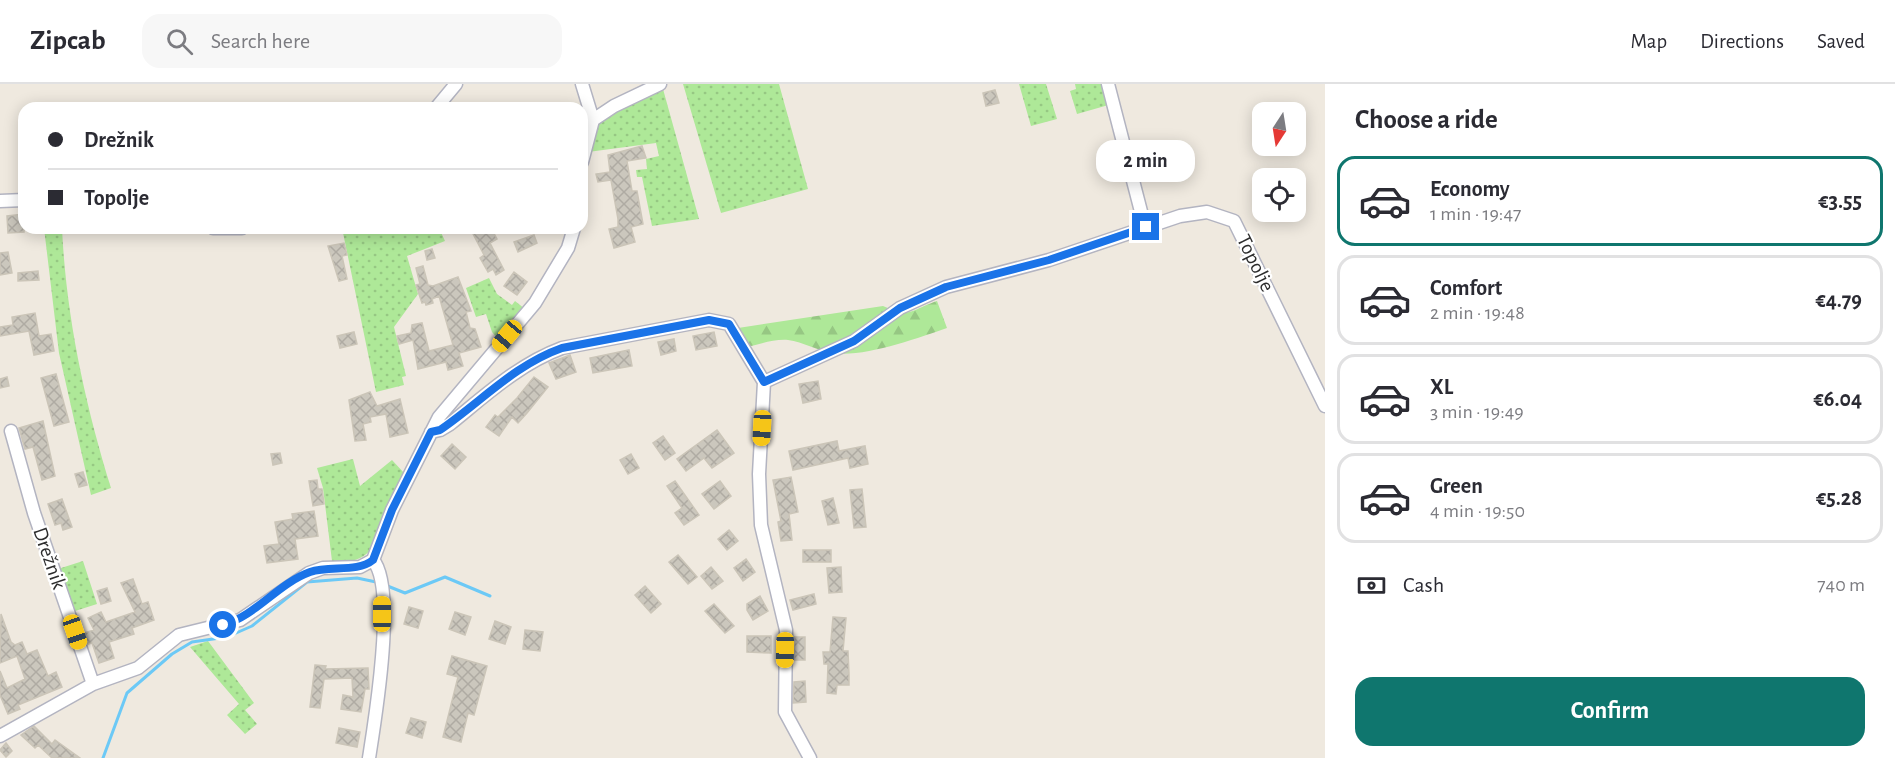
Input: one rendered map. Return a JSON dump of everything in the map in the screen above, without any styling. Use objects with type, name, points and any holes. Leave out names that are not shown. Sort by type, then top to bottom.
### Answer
[{"type":"street","points":[[441,102],[456,84]]},
{"type":"street","points":[[582,84],[588,102]]},
{"type":"street","points":[[593,120],[614,106],[660,84]]},
{"type":"street","points":[[1108,84],[1146,227]]},
{"type":"street","points":[[588,104],[593,120],[588,139]]},
{"type":"street","points":[[0,201],[18,200]]},
{"type":"street","name":"Topolje","points":[[764,382],[854,341],[900,308],[946,287],[1049,260],[1180,216],[1208,212],[1234,221],[1325,406]]},
{"type":"street","points":[[369,758],[382,681],[382,586],[373,560],[392,510],[439,417],[535,303],[564,256],[572,234]]},
{"type":"street","points":[[431,432],[440,430],[523,366],[540,356],[562,348],[709,320],[729,324],[764,382],[759,474],[761,525],[786,630],[786,712],[810,758]]},
{"type":"street","name":"Drežnik","points":[[11,432],[34,513],[93,684]]},
{"type":"street","points":[[0,736],[93,684],[138,668],[179,635],[240,620],[309,573],[331,567],[360,567],[373,560]]},
{"type":"green space","points":[[683,84],[779,84],[808,189],[721,213]]},
{"type":"green space","points":[[1019,84],[1046,84],[1057,119],[1031,126]]},
{"type":"green space","points":[[1075,84],[1105,84],[1112,104],[1077,114],[1070,91],[1076,89]]},
{"type":"green space","points":[[663,89],[699,219],[652,226],[642,177],[637,177],[636,170],[647,169],[646,159],[659,156],[656,143],[588,152],[595,130],[607,115],[625,104]]},
{"type":"green space","points":[[45,234],[62,234],[72,327],[78,360],[111,488],[91,495],[59,353]]},
{"type":"green space","points":[[343,234],[442,234],[445,241],[407,256],[418,294],[394,327],[406,376],[402,377],[404,385],[376,392]]},
{"type":"green space","points":[[489,278],[497,294],[512,305],[515,301],[525,309],[499,340],[492,332],[486,314],[476,317],[466,288]]},
{"type":"green space","points":[[937,301],[947,328],[859,353],[833,353],[788,340],[747,347],[738,328],[883,306],[905,313]]},
{"type":"green space","points":[[353,459],[360,486],[392,460],[405,474],[374,546],[356,560],[332,561],[323,488],[317,468]]},
{"type":"green space","points":[[83,561],[97,604],[72,612],[58,569]]},
{"type":"green space","points":[[208,641],[254,703],[245,710],[257,724],[245,734],[227,715],[239,704],[190,647]]},
{"type":"building","points":[[995,90],[999,103],[986,106],[983,93]]},
{"type":"building","points":[[642,146],[646,158],[627,161],[632,191],[637,191],[643,224],[631,227],[635,242],[614,248],[609,229],[618,227],[618,219],[611,180],[598,182],[596,174],[610,172],[608,155]]},
{"type":"building","points":[[18,215],[18,232],[8,233],[7,216]]},
{"type":"building","points":[[473,234],[494,234],[497,239],[490,243],[504,270],[496,275],[493,269],[488,272],[480,258],[484,255]]},
{"type":"building","points":[[534,235],[537,243],[518,252],[514,242]]},
{"type":"building","points":[[344,243],[347,255],[342,256],[347,279],[339,281],[328,246]]},
{"type":"building","points":[[432,249],[435,258],[427,260],[425,251]]},
{"type":"building","points":[[8,252],[12,273],[0,275],[0,253]]},
{"type":"building","points":[[423,266],[428,285],[433,286],[458,277],[471,311],[466,312],[470,328],[475,329],[481,347],[459,353],[463,366],[448,370],[446,362],[418,369],[413,340],[399,344],[397,336],[411,333],[412,325],[422,323],[429,351],[453,345],[439,296],[432,299],[433,303],[426,305],[425,302],[422,303],[416,285],[420,284],[416,268]]},
{"type":"building","points":[[38,271],[39,280],[18,281],[18,273]]},
{"type":"building","points":[[514,272],[527,282],[517,295],[504,286]]},
{"type":"building","points":[[35,313],[39,336],[51,334],[54,351],[34,355],[29,331],[0,336],[0,327],[13,325],[12,317]]},
{"type":"building","points":[[354,332],[357,344],[340,348],[337,336]]},
{"type":"building","points":[[714,332],[717,346],[696,350],[693,336]]},
{"type":"building","points":[[674,339],[676,351],[661,355],[658,342]]},
{"type":"building","points":[[629,350],[632,366],[593,373],[590,358]]},
{"type":"building","points":[[570,355],[576,372],[556,379],[549,363]]},
{"type":"building","points":[[56,374],[69,422],[54,426],[41,378]]},
{"type":"building","points":[[7,377],[9,386],[0,388],[0,379]]},
{"type":"building","points":[[534,377],[548,387],[518,423],[512,417],[499,436],[486,427],[495,415],[498,417],[517,398]]},
{"type":"building","points":[[818,381],[821,399],[803,403],[799,384]]},
{"type":"building","points":[[370,392],[377,406],[400,399],[408,433],[390,437],[386,414],[370,417],[371,422],[363,424],[366,440],[355,441],[349,400]]},
{"type":"building","points":[[43,421],[55,476],[42,480],[33,447],[25,449],[19,428]]},
{"type":"building","points":[[717,430],[734,453],[712,468],[704,458],[686,471],[677,459]]},
{"type":"building","points":[[663,436],[675,453],[665,460],[653,443]]},
{"type":"building","points":[[837,441],[839,451],[865,446],[868,464],[850,468],[848,458],[793,470],[789,451]]},
{"type":"building","points":[[452,444],[466,457],[455,469],[441,456]]},
{"type":"building","points":[[280,453],[282,463],[273,465],[271,454]]},
{"type":"building","points":[[631,454],[639,468],[628,474],[620,460]]},
{"type":"building","points":[[83,472],[87,485],[79,487],[75,474]]},
{"type":"building","points":[[791,477],[798,512],[789,514],[792,540],[781,541],[778,522],[781,521],[773,480]]},
{"type":"building","points":[[317,480],[318,489],[322,489],[324,504],[313,506],[309,481]]},
{"type":"building","points":[[675,481],[699,515],[684,525],[675,513],[682,508],[667,486]]},
{"type":"building","points":[[720,481],[731,496],[714,509],[702,494]]},
{"type":"building","points":[[862,489],[866,527],[854,528],[850,490]]},
{"type":"building","points":[[833,498],[839,523],[828,525],[822,501]]},
{"type":"building","points":[[62,499],[72,527],[63,530],[61,523],[55,525],[48,504]]},
{"type":"building","points":[[314,511],[318,536],[295,539],[298,559],[267,563],[264,546],[279,544],[275,522],[293,519],[292,514]]},
{"type":"building","points":[[729,530],[738,541],[727,550],[718,539]]},
{"type":"building","points":[[803,550],[831,550],[831,562],[803,562]]},
{"type":"building","points":[[678,555],[697,577],[688,584],[669,562]]},
{"type":"building","points":[[746,559],[755,572],[743,581],[734,568]]},
{"type":"building","points":[[711,567],[723,581],[712,589],[701,576]]},
{"type":"building","points":[[841,567],[842,592],[829,593],[827,568]]},
{"type":"building","points":[[133,579],[142,604],[148,602],[154,620],[132,628],[134,634],[109,642],[114,658],[99,663],[92,643],[88,644],[84,633],[94,630],[88,618],[101,612],[106,622],[135,612],[121,583]]},
{"type":"building","points":[[645,586],[661,604],[651,613],[635,595]]},
{"type":"building","points":[[107,588],[111,601],[101,604],[97,591]]},
{"type":"building","points":[[814,594],[816,604],[793,610],[790,600]]},
{"type":"building","points":[[760,596],[768,611],[753,620],[747,610],[747,604]]},
{"type":"building","points":[[714,604],[734,626],[725,633],[705,611]]},
{"type":"building","points":[[409,607],[423,611],[418,628],[404,624]]},
{"type":"building","points":[[455,612],[471,617],[465,635],[449,629]]},
{"type":"building","points":[[1,614],[11,642],[15,645],[22,642],[27,654],[37,650],[48,676],[56,672],[62,687],[18,705],[20,709],[8,714],[0,695],[0,671],[7,688],[25,679],[17,656],[0,663]]},
{"type":"building","points":[[833,617],[846,618],[843,651],[848,651],[849,674],[849,685],[837,685],[836,694],[827,693],[828,664],[824,664],[823,652],[830,652]]},
{"type":"building","points":[[495,621],[511,627],[505,644],[489,639]]},
{"type":"building","points":[[525,630],[543,632],[540,651],[523,649]]},
{"type":"building","points":[[747,636],[771,636],[771,653],[747,652]]},
{"type":"building","points":[[794,637],[805,637],[805,660],[794,660]]},
{"type":"building","points":[[452,656],[487,666],[474,715],[468,713],[461,742],[443,737],[458,677],[447,674]]},
{"type":"building","points":[[315,665],[326,666],[325,669],[368,668],[369,689],[365,689],[361,712],[341,709],[343,695],[353,697],[352,678],[324,679],[320,708],[310,707]]},
{"type":"building","points":[[805,681],[806,702],[793,703],[794,682]]},
{"type":"building","points":[[411,718],[426,722],[422,738],[406,733]]},
{"type":"building","points":[[34,726],[52,744],[55,740],[80,758],[52,758],[38,745],[35,748],[21,735]]},
{"type":"building","points":[[339,728],[360,732],[357,747],[336,743]]},
{"type":"building","points":[[6,743],[12,751],[6,757],[0,750]]},
{"type":"waterway","points":[[385,585],[405,593],[445,577],[490,596]]},
{"type":"waterway","points":[[103,758],[127,693],[172,654],[192,642],[227,637],[252,626],[307,582],[357,578],[376,582]]},
{"type":"route","points":[[223,625],[240,620],[256,610],[297,578],[323,568],[360,567],[373,560],[381,545],[392,510],[431,432],[450,424],[523,366],[540,356],[562,348],[709,320],[729,324],[764,382],[788,369],[854,341],[900,308],[946,287],[1049,260],[1146,227]]}]
